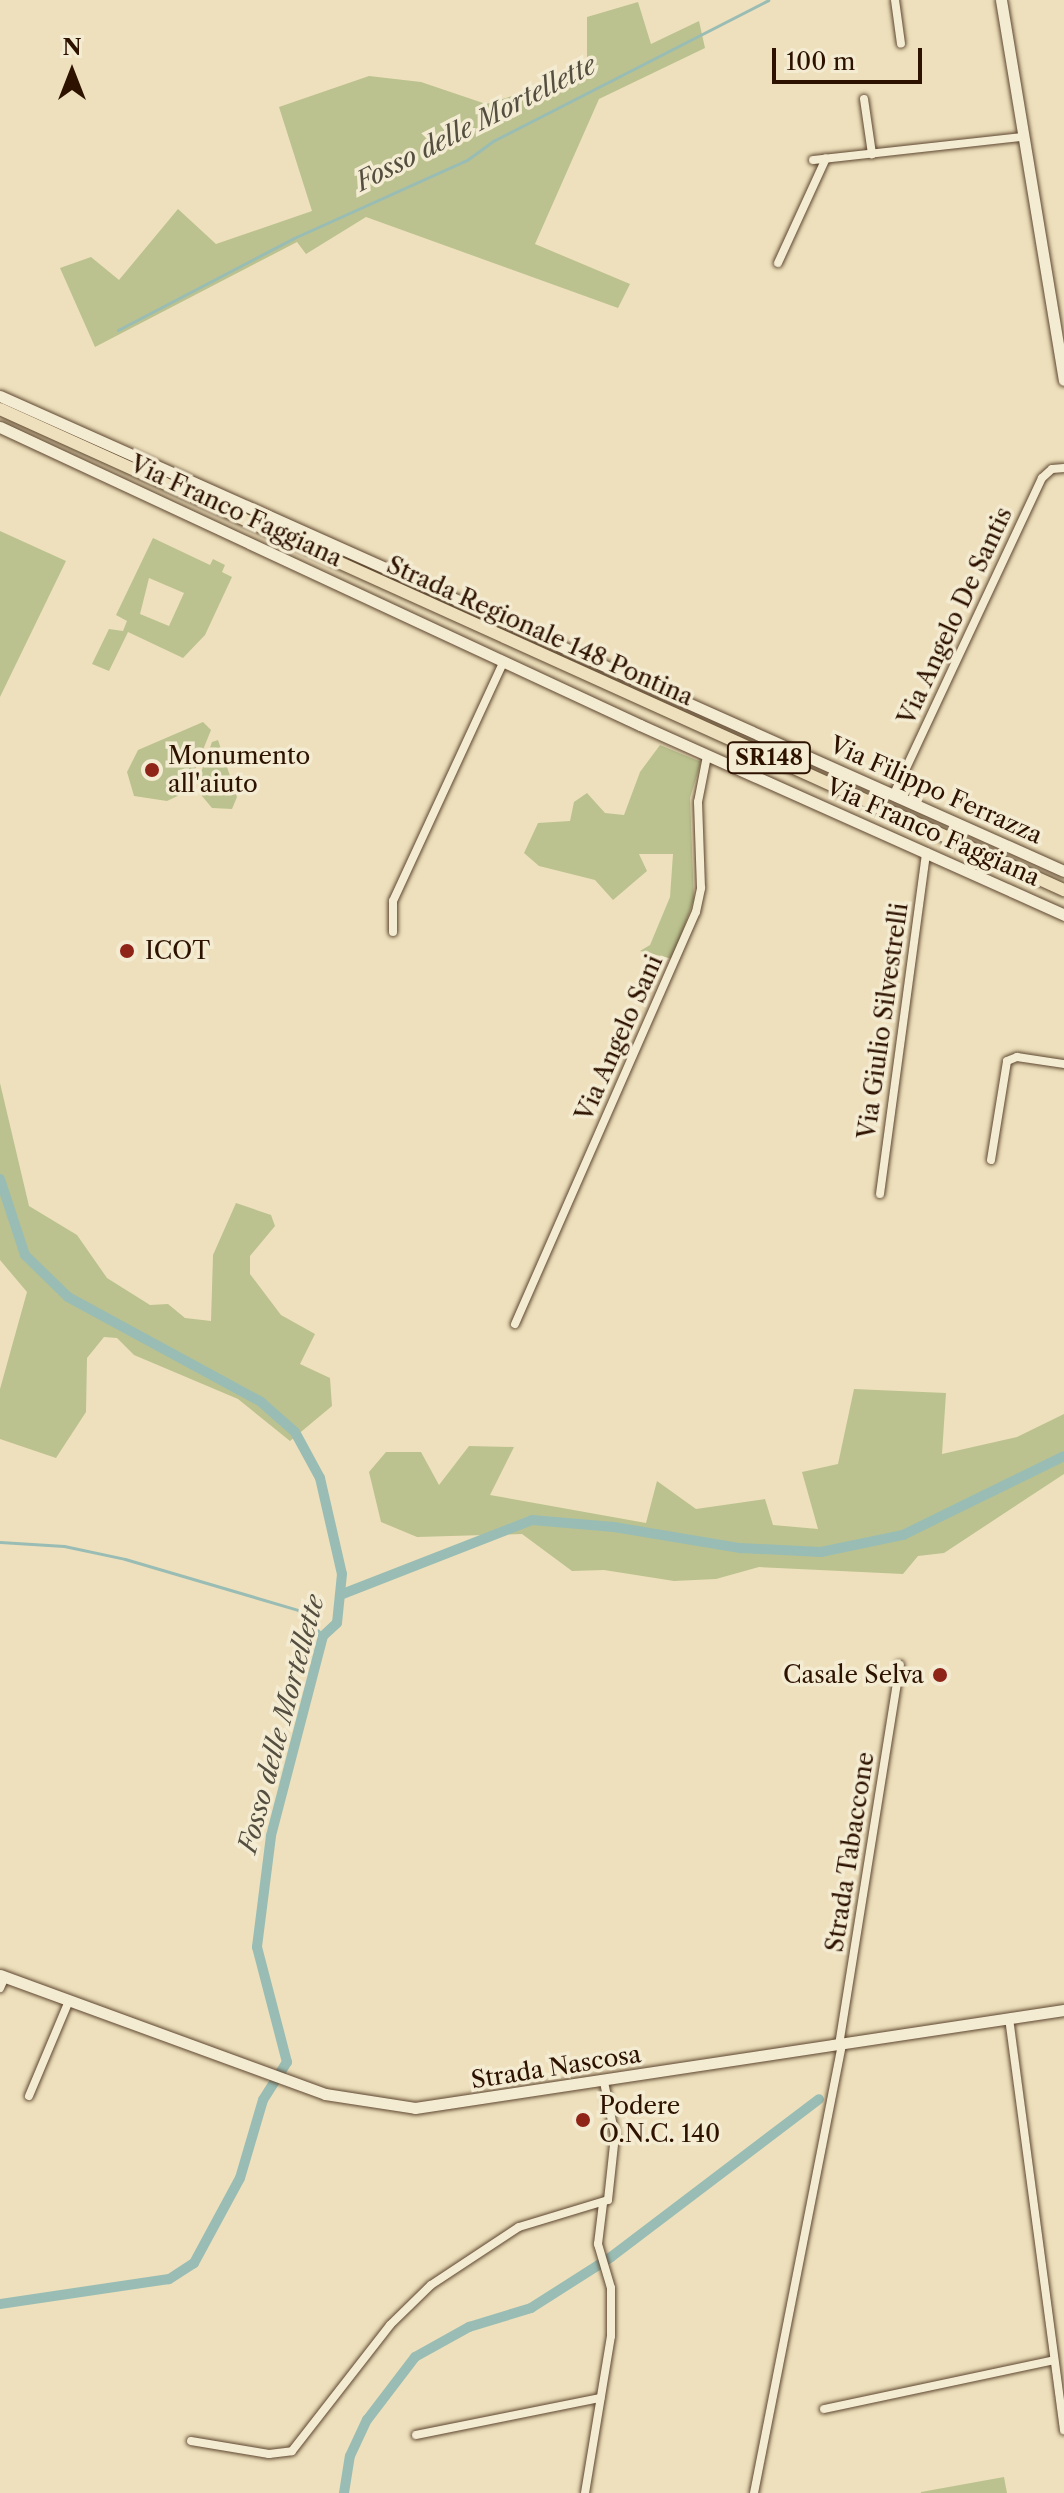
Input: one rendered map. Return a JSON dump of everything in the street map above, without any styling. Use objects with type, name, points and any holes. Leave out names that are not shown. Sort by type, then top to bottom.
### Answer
[{"type":"main road","name":"Strada Regionale 148 Pontina","points":[[0,409],[1064,890]]},
{"type":"street","points":[[895,0],[901,44]]},
{"type":"street","points":[[1001,0],[1021,137],[1064,380]]},
{"type":"street","points":[[864,99],[872,154]]},
{"type":"street","points":[[813,160],[1021,137]]},
{"type":"street","points":[[778,263],[826,158]]},
{"type":"street","name":"Via Filippo Ferrazza","points":[[0,396],[1064,871]]},
{"type":"street","name":"Via Franco Faggiana","points":[[0,427],[707,756],[1064,915]]},
{"type":"street","name":"Via Angelo De Santis","points":[[893,796],[1043,475],[1064,468]]},
{"type":"street","points":[[393,932],[393,901],[504,661]]},
{"type":"street","name":"Via Angelo Sani","points":[[515,1324],[696,912],[701,888],[698,802],[707,756]]},
{"type":"street","name":"Via Giulio Silvestrelli","points":[[880,1194],[926,852]]},
{"type":"street","points":[[991,1160],[1007,1061],[1017,1057],[1064,1064]]},
{"type":"street","name":"Strada Tabaccone","points":[[754,2493],[840,2045],[900,1665]]},
{"type":"street","name":"Strada Nascosa","points":[[2,1980],[69,2001],[284,2081],[343,2099],[410,2108],[604,2082],[1064,2010]]},
{"type":"street","points":[[29,2096],[69,2001]]},
{"type":"street","points":[[1009,2018],[1064,2430]]},
{"type":"street","points":[[191,2441],[269,2454],[292,2451],[390,2325],[424,2291],[506,2233],[548,2215],[603,2203],[611,2194],[615,2136],[604,2082]]},
{"type":"street","points":[[585,2493],[611,2329],[607,2271],[599,2255],[603,2203]]},
{"type":"street","points":[[824,2409],[1054,2360]]},
{"type":"street","points":[[416,2435],[600,2398]]},
{"type":"green space","points":[[638,2],[651,44],[699,21],[705,48],[599,99],[535,244],[630,284],[618,308],[366,217],[306,254],[297,242],[95,347],[60,268],[91,257],[119,280],[178,209],[216,244],[312,211],[279,107],[369,76],[421,82],[486,104],[587,73],[587,17]]},
{"type":"green space","points":[[0,531],[66,561],[0,697]]},
{"type":"green space","points":[[153,538],[210,565],[213,559],[225,565],[222,572],[232,577],[205,635],[183,658],[128,632],[109,671],[92,664],[109,629],[123,631],[127,621],[116,615]],"holes":[[[149,578],[184,593],[169,626],[140,614]]]},
{"type":"green space","points":[[203,722],[211,730],[186,792],[167,801],[134,796],[127,772],[138,750]]},
{"type":"green space","points":[[218,740],[237,797],[232,809],[212,808],[202,796],[200,775],[212,742]]},
{"type":"green space","points":[[660,745],[701,762],[690,798],[694,899],[673,959],[640,951],[650,945],[670,897],[673,854],[639,854],[647,871],[613,900],[595,880],[539,866],[524,853],[538,823],[570,821],[574,802],[587,793],[605,813],[624,815],[640,772]]},
{"type":"green space","points":[[0,1083],[29,1206],[77,1235],[107,1278],[150,1305],[168,1304],[185,1318],[211,1321],[213,1255],[236,1203],[271,1215],[275,1226],[250,1256],[250,1274],[281,1315],[315,1334],[300,1364],[330,1378],[332,1406],[290,1441],[238,1399],[134,1355],[117,1338],[104,1337],[87,1358],[86,1412],[56,1458],[0,1439],[0,1389],[27,1292],[0,1260]]},
{"type":"green space","points":[[854,1389],[946,1393],[942,1454],[1017,1437],[1064,1414],[1064,1474],[944,1553],[918,1556],[903,1574],[759,1567],[716,1579],[674,1581],[604,1570],[572,1571],[522,1534],[417,1537],[381,1522],[369,1472],[386,1452],[421,1452],[439,1485],[469,1446],[514,1447],[490,1495],[646,1523],[657,1481],[696,1509],[765,1499],[773,1525],[818,1529],[802,1472],[838,1464]]},
{"type":"green space","points":[[1004,2477],[1007,2493],[921,2493],[921,2492]]},
{"type":"waterway","name":"Fosso delle Mortellette","points":[[118,330],[294,238],[467,160],[495,140],[768,0]]},
{"type":"waterway","name":"Fosso delle Mortellette","points":[[0,1179],[25,1255],[68,1297],[261,1402],[295,1432],[320,1478],[342,1574],[337,1623],[323,1636],[271,1836],[257,1947],[287,2062],[263,2100],[240,2178],[194,2263],[169,2279],[0,2304]]},
{"type":"waterway","points":[[340,1595],[532,1520],[614,1527],[740,1548],[821,1552],[903,1535],[1064,1456]]},
{"type":"waterway","points":[[0,1542],[64,1546],[125,1559],[298,1610],[323,1636]]},
{"type":"waterway","points":[[344,2493],[350,2456],[367,2420],[415,2357],[469,2327],[531,2308],[611,2257],[819,2099]]},
{"type":"place","name":"Monumento all'aiuto","points":[[152,770]]},
{"type":"place","name":"ICOT","points":[[127,951]]},
{"type":"place","name":"Casale Selva","points":[[940,1675]]},
{"type":"place","name":"Podere O.N.C. 140","points":[[583,2120]]}]
